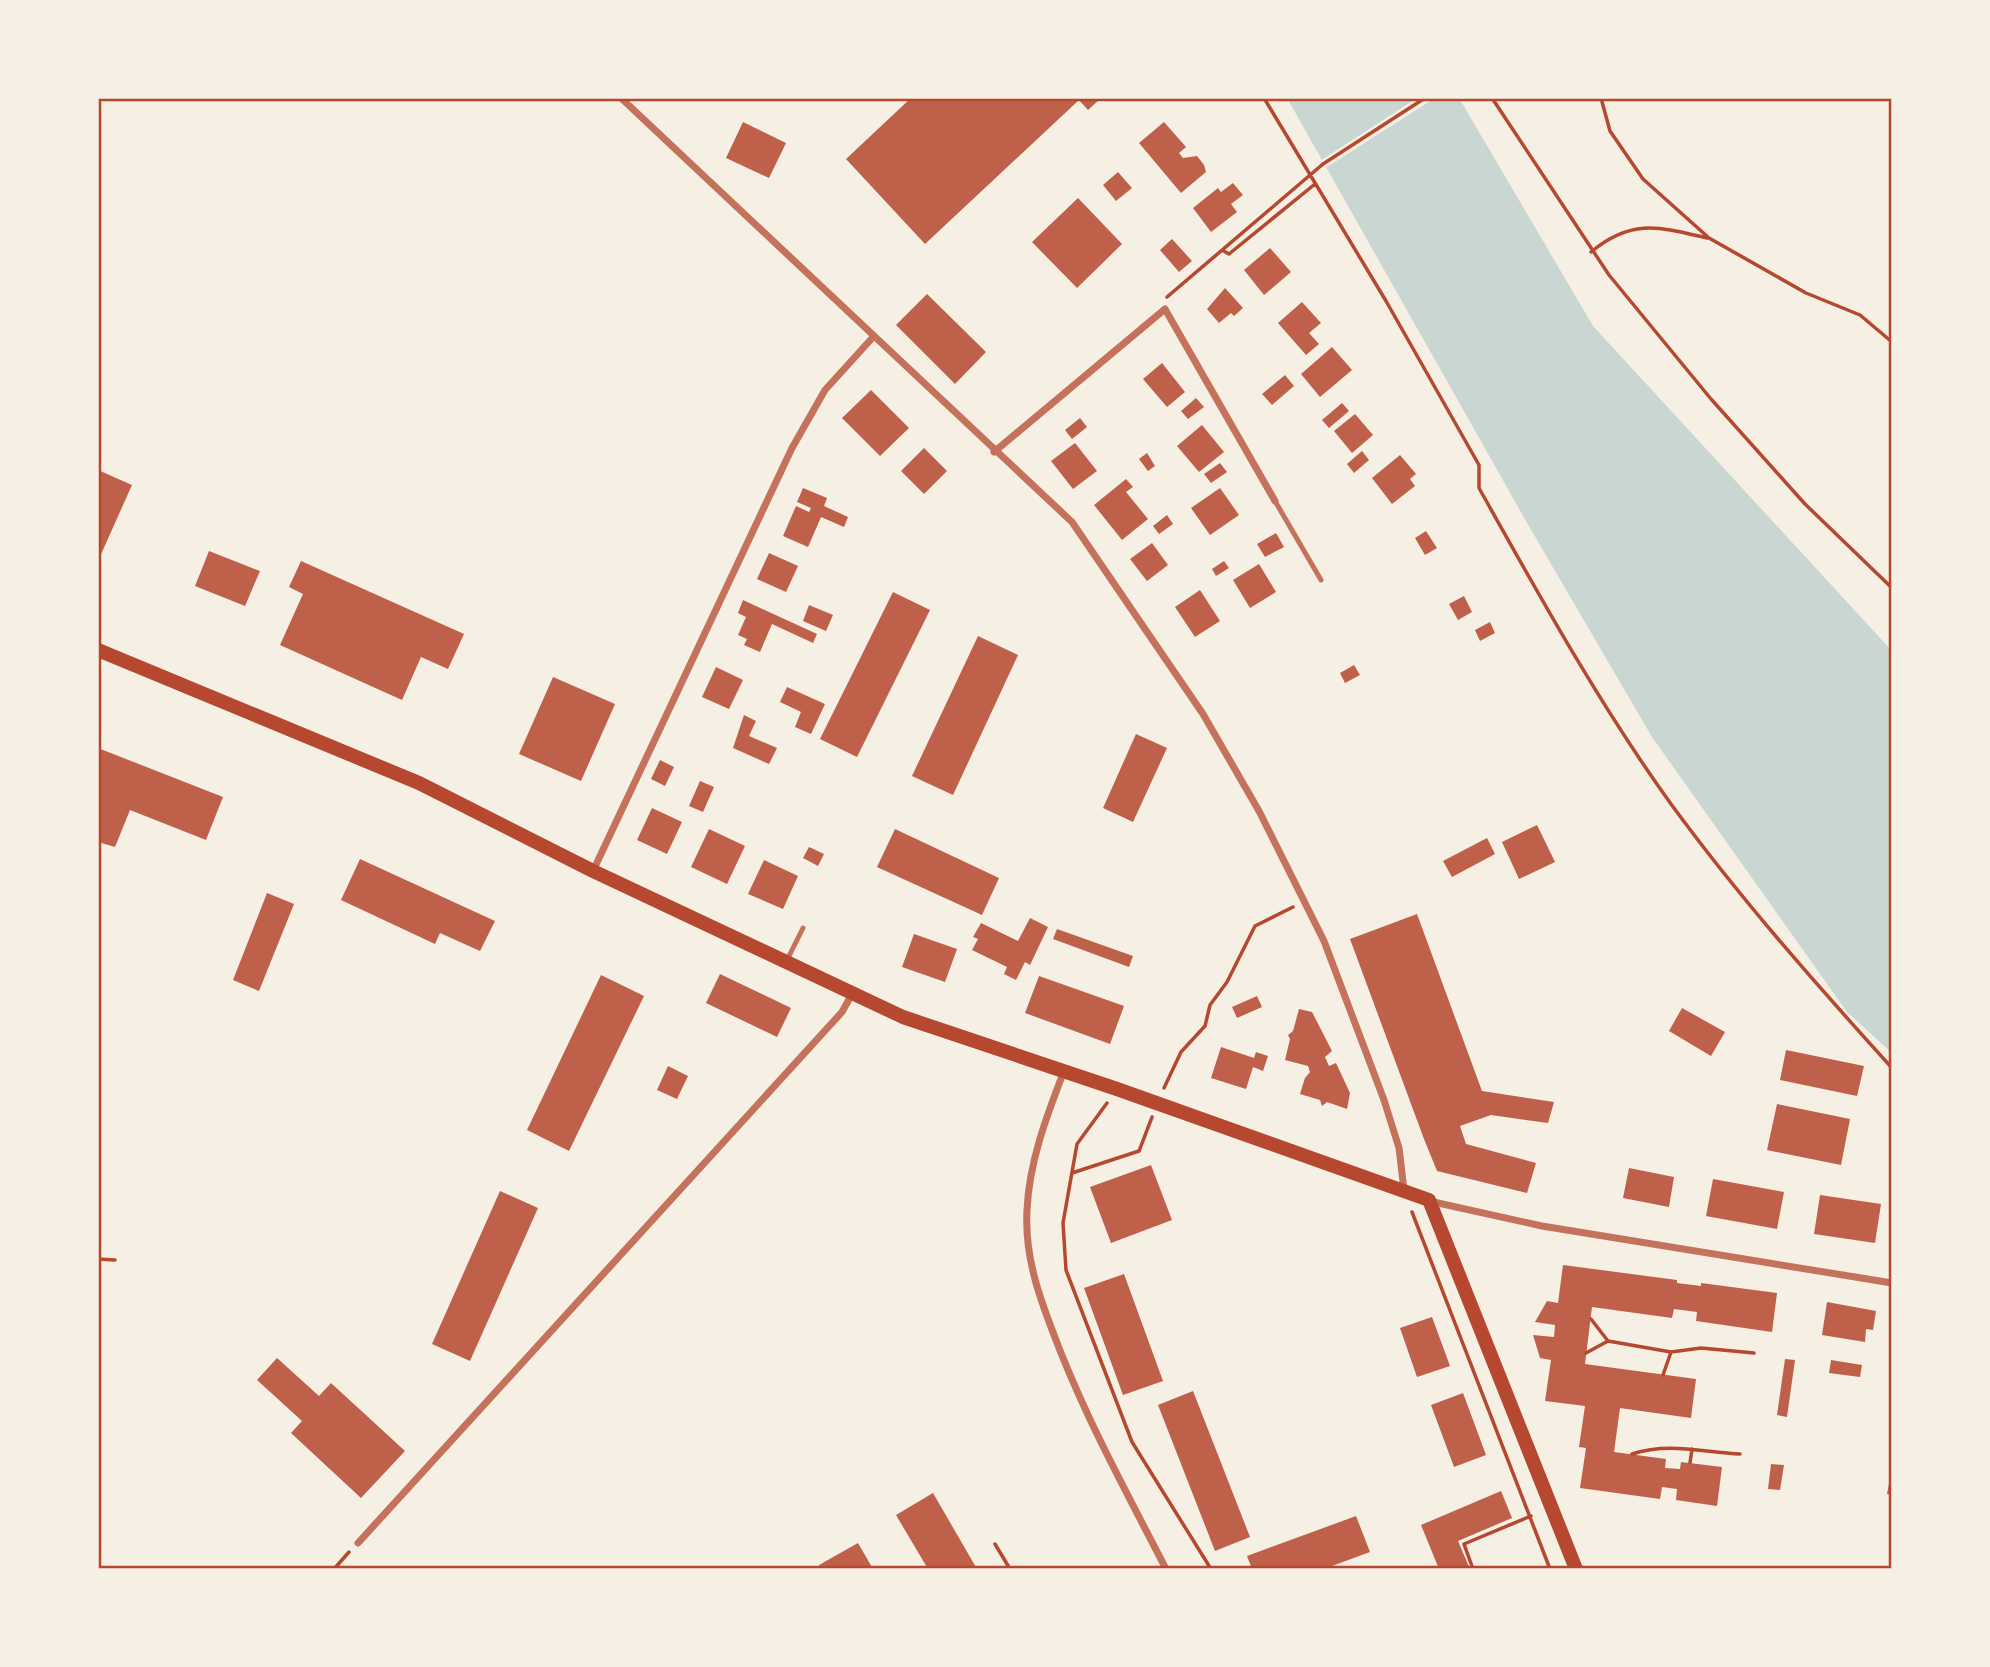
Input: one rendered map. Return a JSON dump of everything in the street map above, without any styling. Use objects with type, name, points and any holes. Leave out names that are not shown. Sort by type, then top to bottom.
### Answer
[{"type":"main road","points":[[98,650],[419,783],[593,871],[934,1030],[1117,1089],[1429,1200],[1576,1569]]},
{"type":"street","points":[[621,98],[994,452],[1072,522],[1203,714],[1259,811],[1305,903],[1324,942],[1384,1100],[1399,1148],[1404,1192]]},
{"type":"street","points":[[994,452],[1165,309],[1275,501]]},
{"type":"street","points":[[593,871],[792,448],[824,390],[874,336]]},
{"type":"street","points":[[358,1543],[833,1022],[852,994]]},
{"type":"street","points":[[1064,1071],[1049,1109],[1030,1176],[1028,1251],[1034,1282],[1090,1423],[1166,1569]]},
{"type":"street","points":[[1429,1200],[1542,1226],[1892,1283]]},
{"type":"lane","points":[[1275,501],[1321,580]]},
{"type":"lane","points":[[785,962],[803,928]]},
{"type":"path","points":[[1264,98],[1387,301],[1479,465],[1479,488],[1562,636],[1663,792],[1740,894],[1892,1068]]},
{"type":"path","points":[[1165,309],[1166,299],[1323,164],[1425,98]]},
{"type":"path","points":[[1492,98],[1591,252],[1686,369],[1805,504],[1892,588]]},
{"type":"path","points":[[1529,98],[1549,98]]},
{"type":"path","points":[[1601,98],[1610,131],[1643,179],[1709,238],[1807,293],[1860,315],[1892,342]]},
{"type":"path","points":[[1222,250],[1229,254],[1315,184]]},
{"type":"path","points":[[1591,252],[1609,237],[1644,227],[1709,238]]},
{"type":"path","points":[[1072,1172],[1139,1151],[1157,1103],[1181,1052],[1205,1026],[1210,1005],[1227,982],[1255,926],[1305,903]]},
{"type":"path","points":[[1117,1089],[1077,1144],[1063,1223],[1066,1270],[1132,1442],[1211,1569]]},
{"type":"path","points":[[1404,1192],[1550,1569]]},
{"type":"path","points":[[98,1259],[115,1260]]},
{"type":"path","points":[[1591,1319],[1608,1341]]},
{"type":"path","points":[[1586,1353],[1608,1341],[1671,1352],[1701,1348],[1754,1353]]},
{"type":"path","points":[[1663,1375],[1671,1352]]},
{"type":"path","points":[[1632,1454],[1650,1448],[1740,1454]]},
{"type":"path","points":[[1690,1463],[1692,1449]]},
{"type":"path","points":[[1473,1569],[1464,1544],[1531,1516]]},
{"type":"path","points":[[334,1569],[358,1543]]},
{"type":"path","points":[[995,1544],[1010,1569]]},
{"type":"shaded area","points":[[1287,98],[1459,98],[1593,326],[1892,651],[1892,1053],[1847,1012],[1652,737],[1530,528]]},
{"type":"pier","points":[[1417,98],[1435,98],[1324,169],[1320,161]]},
{"type":"building","points":[[911,98],[1101,98],[1088,110],[1079,100],[925,244],[846,159]]},
{"type":"building","points":[[743,122],[786,143],[769,178],[726,158]]},
{"type":"building","points":[[1164,122],[1186,147],[1179,153],[1183,158],[1197,156],[1206,172],[1181,193],[1139,143]]},
{"type":"building","points":[[1118,172],[1132,188],[1116,201],[1103,185]]},
{"type":"building","points":[[1233,183],[1243,195],[1231,204],[1237,212],[1211,232],[1193,208],[1218,188],[1221,192]]},
{"type":"building","points":[[1078,198],[1122,244],[1077,288],[1032,242]]},
{"type":"building","points":[[1172,239],[1192,261],[1179,272],[1160,250]]},
{"type":"building","points":[[1270,248],[1291,272],[1264,295],[1244,270]]},
{"type":"building","points":[[1225,288],[1243,308],[1234,316],[1231,313],[1219,323],[1207,309]]},
{"type":"building","points":[[927,294],[986,352],[955,384],[896,325]]},
{"type":"building","points":[[1302,302],[1321,323],[1309,333],[1319,344],[1306,355],[1278,323]]},
{"type":"building","points":[[1332,347],[1352,370],[1320,397],[1301,374]]},
{"type":"building","points":[[1162,363],[1185,392],[1167,407],[1143,379]]},
{"type":"building","points":[[1285,375],[1294,386],[1272,405],[1262,394]]},
{"type":"building","points":[[871,390],[909,428],[880,456],[842,418]]},
{"type":"building","points":[[1196,398],[1204,407],[1188,419],[1181,411]]},
{"type":"building","points":[[1342,403],[1349,411],[1329,428],[1322,420]]},
{"type":"building","points":[[1355,414],[1373,435],[1352,453],[1334,431]]},
{"type":"building","points":[[1080,418],[1087,427],[1072,439],[1065,430]]},
{"type":"building","points":[[1202,425],[1224,452],[1199,472],[1177,446]]},
{"type":"building","points":[[1075,443],[1097,471],[1073,489],[1051,461]]},
{"type":"building","points":[[924,448],[947,471],[924,494],[901,471]]},
{"type":"building","points":[[1362,451],[1369,460],[1354,473],[1347,464]]},
{"type":"building","points":[[1147,453],[1155,466],[1148,471],[1139,459]]},
{"type":"building","points":[[1400,455],[1416,474],[1410,479],[1415,486],[1392,504],[1372,478]]},
{"type":"building","points":[[1220,463],[1227,472],[1211,483],[1204,474]]},
{"type":"building","points":[[98,470],[132,485],[98,561]]},
{"type":"building","points":[[1126,479],[1133,487],[1126,492],[1148,519],[1122,540],[1094,505]]},
{"type":"building","points":[[803,488],[827,498],[824,506],[848,517],[844,527],[821,517],[808,547],[783,536],[796,506],[809,512],[811,508],[797,502]]},
{"type":"building","points":[[1220,488],[1239,515],[1210,535],[1191,508]]},
{"type":"building","points":[[1167,515],[1173,524],[1159,534],[1153,526]]},
{"type":"building","points":[[1426,531],[1437,548],[1425,555],[1415,538]]},
{"type":"building","points":[[1276,533],[1284,547],[1265,557],[1257,544]]},
{"type":"building","points":[[1152,543],[1168,565],[1147,581],[1130,559]]},
{"type":"building","points":[[209,551],[260,571],[245,606],[195,586]]},
{"type":"building","points":[[769,553],[798,566],[786,592],[757,579]]},
{"type":"building","points":[[301,561],[464,634],[448,669],[421,657],[402,700],[280,645],[303,594],[289,587]]},
{"type":"building","points":[[1224,561],[1229,568],[1216,576],[1212,569]]},
{"type":"building","points":[[1259,564],[1276,592],[1250,608],[1233,580]]},
{"type":"building","points":[[1200,590],[1220,621],[1195,637],[1175,607]]},
{"type":"building","points":[[893,592],[930,610],[857,757],[820,739]]},
{"type":"building","points":[[1464,596],[1472,612],[1458,620],[1449,604]]},
{"type":"building","points":[[743,600],[817,634],[813,643],[772,624],[760,652],[744,645],[747,639],[738,635],[746,617],[738,613]]},
{"type":"building","points":[[809,605],[833,615],[826,631],[803,621]]},
{"type":"building","points":[[1490,622],[1495,633],[1480,641],[1475,630]]},
{"type":"building","points":[[978,636],[1018,655],[953,795],[912,776]]},
{"type":"building","points":[[1354,665],[1360,675],[1345,683],[1340,673]]},
{"type":"building","points":[[716,667],[743,680],[729,709],[702,697]]},
{"type":"building","points":[[553,677],[615,704],[581,781],[519,754]]},
{"type":"building","points":[[787,687],[825,704],[811,734],[795,727],[801,712],[780,702]]},
{"type":"building","points":[[744,715],[756,721],[749,736],[777,748],[769,764],[733,748]]},
{"type":"building","points":[[1136,734],[1167,748],[1133,822],[1103,808]]},
{"type":"building","points":[[98,748],[223,797],[206,840],[130,810],[115,847],[98,842]]},
{"type":"building","points":[[660,760],[674,767],[665,786],[651,779]]},
{"type":"building","points":[[700,781],[714,787],[703,812],[689,806]]},
{"type":"building","points":[[652,808],[682,822],[667,854],[637,840]]},
{"type":"building","points":[[1537,825],[1555,862],[1519,879],[1502,842]]},
{"type":"building","points":[[709,829],[745,846],[727,884],[691,867]]},
{"type":"building","points":[[895,829],[999,878],[982,915],[877,867]]},
{"type":"building","points":[[1487,838],[1495,854],[1452,877],[1443,861]]},
{"type":"building","points":[[809,847],[824,854],[818,866],[803,858]]},
{"type":"building","points":[[360,859],[495,921],[480,951],[440,933],[435,944],[341,900]]},
{"type":"building","points":[[764,860],[798,876],[783,909],[748,894]]},
{"type":"building","points":[[267,893],[294,904],[259,991],[233,980]]},
{"type":"building","points":[[1417,914],[1482,1091],[1554,1102],[1548,1123],[1491,1115],[1460,1126],[1466,1144],[1536,1163],[1527,1193],[1437,1171],[1424,1139],[1350,939]]},
{"type":"building","points":[[1030,918],[1048,927],[1030,965],[1025,962],[1016,980],[1004,974],[1007,967],[972,950],[978,939],[973,937],[981,923],[1018,941]]},
{"type":"building","points":[[1057,929],[1133,956],[1129,967],[1053,939]]},
{"type":"building","points":[[914,934],[957,949],[945,982],[902,967]]},
{"type":"building","points":[[720,974],[791,1008],[777,1037],[706,1003]]},
{"type":"building","points":[[601,975],[644,996],[569,1151],[527,1130]]},
{"type":"building","points":[[1039,976],[1124,1006],[1110,1044],[1025,1013]]},
{"type":"building","points":[[1257,996],[1262,1007],[1237,1018],[1232,1007]]},
{"type":"building","points":[[1682,1008],[1725,1032],[1711,1056],[1669,1031]]},
{"type":"building","points":[[1299,1009],[1312,1012],[1332,1051],[1325,1057],[1329,1066],[1336,1063],[1350,1093],[1347,1109],[1327,1102],[1322,1106],[1320,1100],[1300,1094],[1310,1072],[1308,1066],[1285,1060],[1290,1039],[1288,1035],[1293,1031]]},
{"type":"building","points":[[1221,1047],[1254,1058],[1256,1052],[1268,1056],[1263,1071],[1253,1067],[1246,1089],[1211,1078]]},
{"type":"building","points":[[1786,1050],[1864,1066],[1857,1096],[1780,1080]]},
{"type":"building","points":[[668,1066],[688,1076],[677,1099],[657,1090]]},
{"type":"building","points":[[1777,1104],[1850,1119],[1841,1165],[1767,1150]]},
{"type":"building","points":[[1151,1165],[1172,1220],[1111,1243],[1090,1187]]},
{"type":"building","points":[[1629,1168],[1674,1177],[1669,1207],[1623,1198]]},
{"type":"building","points":[[1713,1179],[1784,1192],[1777,1229],[1706,1216]]},
{"type":"building","points":[[500,1191],[538,1208],[470,1361],[432,1344]]},
{"type":"building","points":[[1820,1195],[1881,1204],[1875,1243],[1814,1234]]},
{"type":"building","points":[[1563,1265],[1677,1280],[1677,1283],[1701,1286],[1701,1283],[1777,1293],[1772,1332],[1696,1321],[1697,1312],[1674,1309],[1672,1318],[1592,1307],[1585,1364],[1696,1379],[1691,1418],[1620,1408],[1614,1452],[1666,1459],[1665,1468],[1680,1469],[1681,1462],[1722,1467],[1717,1506],[1676,1500],[1677,1489],[1662,1487],[1660,1499],[1580,1488],[1586,1448],[1579,1447],[1585,1406],[1545,1401],[1551,1360],[1540,1358],[1533,1335],[1554,1337],[1555,1325],[1535,1322],[1547,1301],[1558,1303]]},
{"type":"building","points":[[1124,1274],[1163,1381],[1123,1395],[1084,1288]]},
{"type":"building","points":[[1827,1302],[1876,1311],[1873,1330],[1866,1329],[1865,1342],[1822,1335]]},
{"type":"building","points":[[1432,1317],[1450,1366],[1417,1377],[1400,1328]]},
{"type":"building","points":[[277,1358],[319,1396],[331,1383],[405,1451],[361,1498],[291,1433],[302,1421],[257,1380]]},
{"type":"building","points":[[1785,1359],[1795,1360],[1787,1417],[1777,1415]]},
{"type":"building","points":[[1831,1360],[1862,1365],[1860,1377],[1829,1373]]},
{"type":"building","points":[[1193,1391],[1250,1537],[1215,1551],[1158,1405]]},
{"type":"building","points":[[1463,1393],[1486,1455],[1454,1467],[1431,1405]]},
{"type":"building","points":[[1771,1464],[1784,1465],[1780,1490],[1768,1489]]},
{"type":"building","points":[[1892,1473],[1892,1495],[1887,1494]]},
{"type":"building","points":[[1501,1491],[1512,1518],[1458,1541],[1470,1569],[1439,1569],[1421,1525]]},
{"type":"building","points":[[933,1493],[977,1569],[928,1569],[896,1515]]},
{"type":"building","points":[[1356,1516],[1370,1552],[1324,1569],[1252,1569],[1247,1556]]},
{"type":"building","points":[[858,1543],[873,1569],[821,1569],[819,1565]]}]
